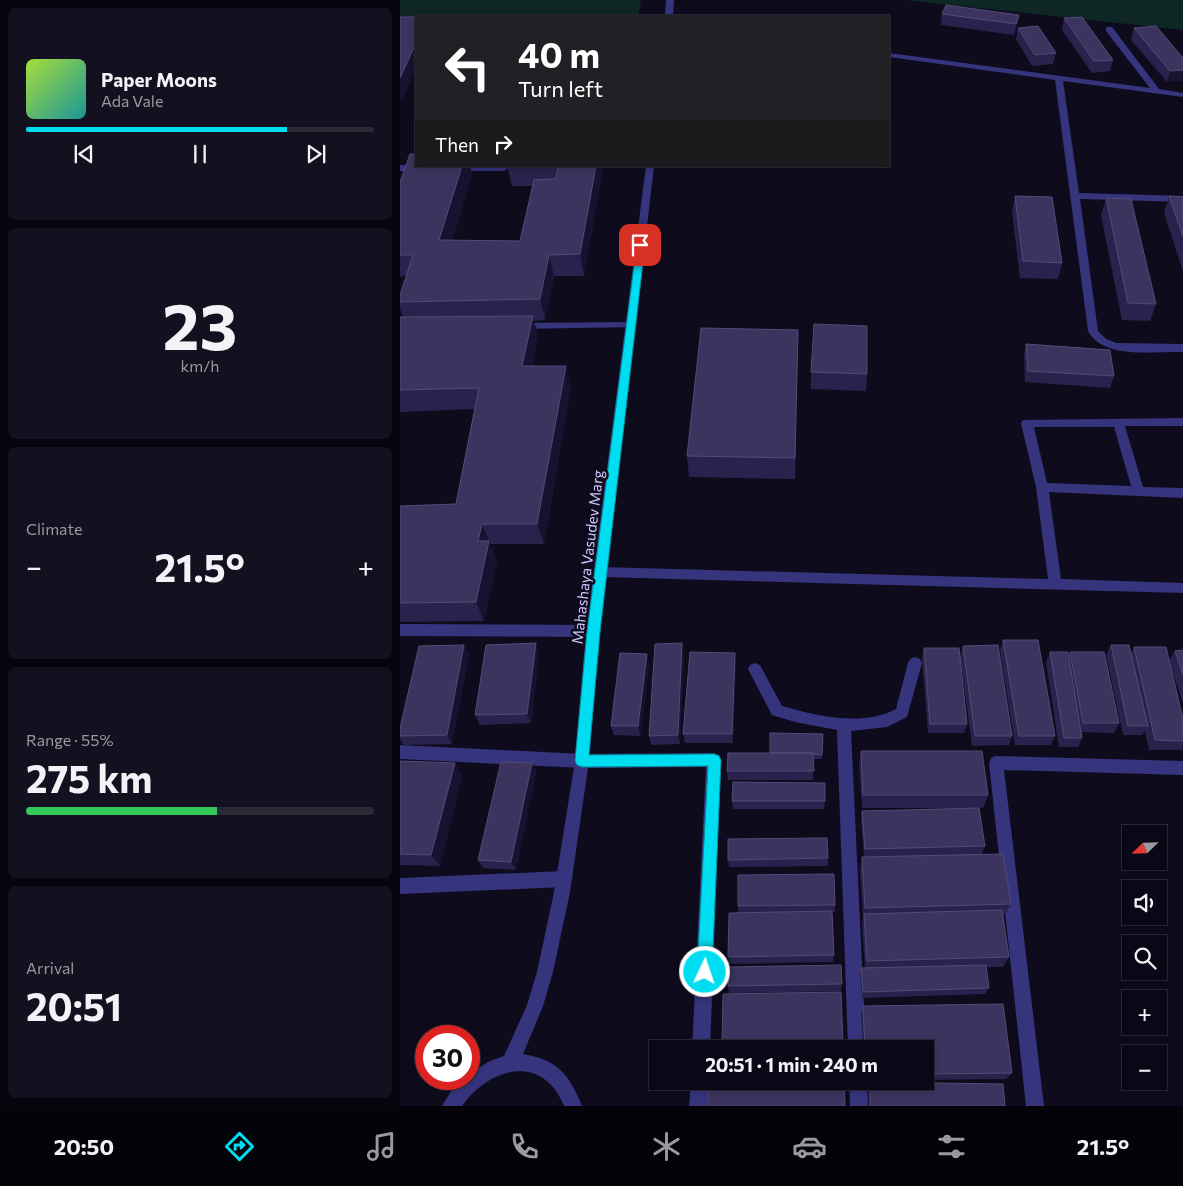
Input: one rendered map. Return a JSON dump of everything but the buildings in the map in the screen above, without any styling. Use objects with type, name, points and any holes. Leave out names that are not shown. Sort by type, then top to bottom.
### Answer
[{"type":"street","points":[[668,15],[670,0]]},
{"type":"street","points":[[1109,29],[1156,91]]},
{"type":"street","points":[[890,55],[1183,95]]},
{"type":"street","points":[[1059,78],[1093,331],[1097,338],[1106,345],[1116,347],[1183,348]]},
{"type":"street","name":"Mahashaya Vasudev Marg","points":[[510,1063],[535,1006],[546,972],[564,879],[582,761],[594,632],[650,167]]},
{"type":"street","points":[[400,168],[410,172],[435,168],[504,168]]},
{"type":"street","points":[[1076,196],[1183,199]]},
{"type":"street","points":[[505,326],[631,325]]},
{"type":"street","points":[[1118,422],[1139,492]]},
{"type":"street","points":[[1055,584],[1042,487],[1027,423],[1183,422]]},
{"type":"street","points":[[1042,487],[1183,493]]},
{"type":"street","points":[[601,572],[1183,588]]},
{"type":"street","points":[[400,630],[594,632]]},
{"type":"street","points":[[755,669],[777,711],[844,725],[887,721],[902,713],[916,663]]},
{"type":"street","points":[[844,725],[857,1040]]},
{"type":"street","points":[[400,752],[582,761],[714,760],[701,1040]]},
{"type":"street","points":[[1035,1106],[996,763],[1183,768]]},
{"type":"street","points":[[400,886],[564,879]]},
{"type":"street","points":[[451,1106],[468,1084],[488,1070],[510,1063],[531,1064],[550,1071],[564,1086],[573,1106]]},
{"type":"street","points":[[698,1106],[699,1090]]},
{"type":"street","points":[[858,1090],[859,1106]]},
{"type":"green space","points":[[400,0],[641,0],[638,15],[415,15],[415,21],[400,21]]},
{"type":"green space","points":[[905,0],[1183,0],[1183,30]]},
{"type":"route","points":[[640,245],[594,632],[582,761],[714,760],[705,972]]}]
